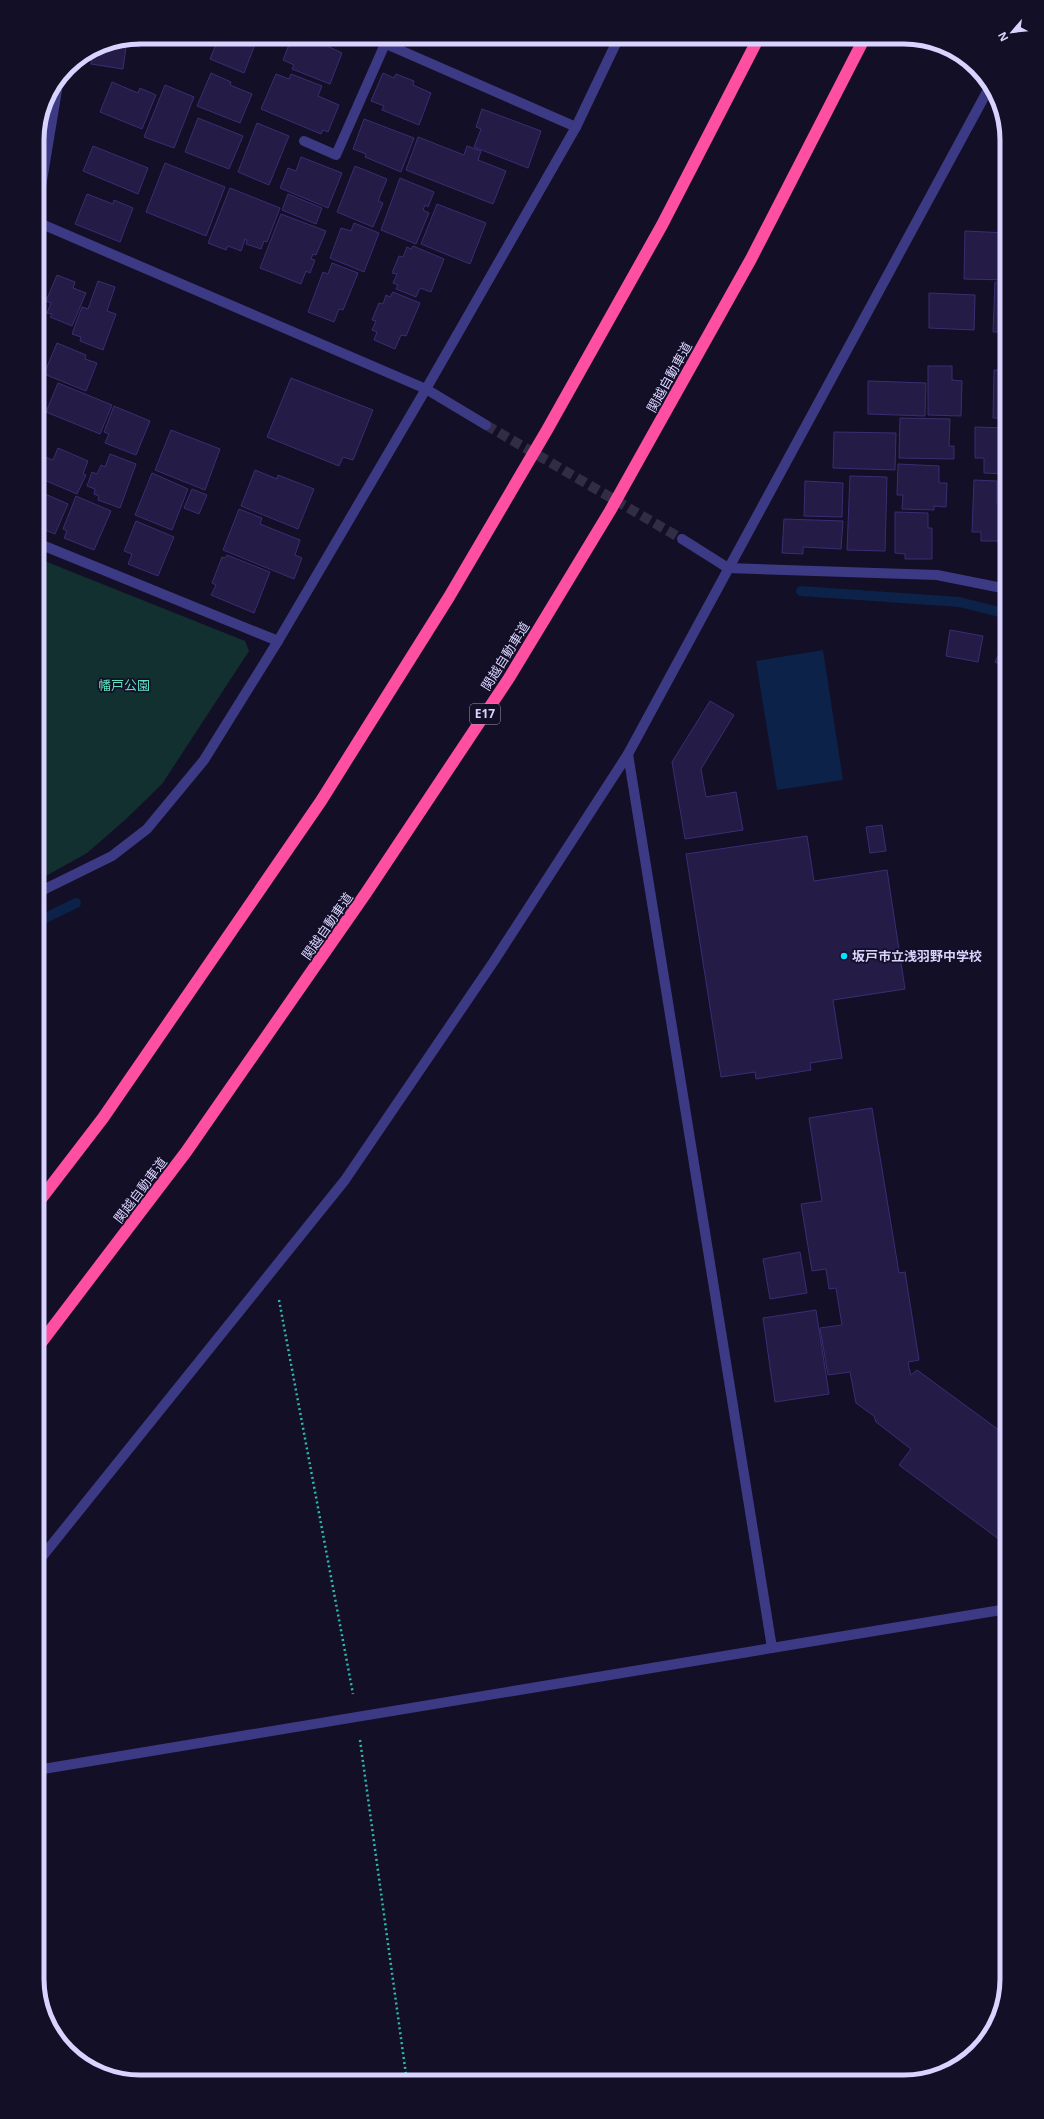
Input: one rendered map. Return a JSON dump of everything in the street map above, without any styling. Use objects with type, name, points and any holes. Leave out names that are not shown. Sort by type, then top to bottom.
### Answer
[{"type":"highway","points":[[44,1195],[103,1118],[316,807],[449,597],[547,430],[662,225],[755,44]]},
{"type":"highway","name":"関越自動車道","points":[[44,1339],[186,1152],[366,893],[509,678],[610,511],[751,259],[860,44]]},
{"type":"street","points":[[304,141],[336,155],[385,44],[576,127]]},
{"type":"street","points":[[44,890],[112,856],[147,829],[204,760],[278,641],[426,389],[576,127],[616,44]]},
{"type":"street","points":[[44,169],[57,92]]},
{"type":"street","points":[[44,1554],[274,1270],[349,1173],[494,961],[628,754],[987,92]]},
{"type":"street","points":[[44,225],[426,389],[486,424]]},
{"type":"street","points":[[682,539],[728,568],[936,575],[1000,588]]},
{"type":"street","points":[[44,546],[278,641]]},
{"type":"street","points":[[628,754],[772,1648]]},
{"type":"street","points":[[44,1769],[357,1717],[453,1699],[1000,1611]]},
{"type":"path","points":[[274,1270],[357,1717],[406,2075]]},
{"type":"green space","name":"幡戸公園","points":[[44,561],[245,641],[249,651],[162,784],[126,819],[87,853],[44,877]]},
{"type":"water","points":[[823,650],[843,780],[777,790],[756,661]]},
{"type":"building","points":[[140,44],[140,47],[126,45]]},
{"type":"building","points":[[216,44],[255,44],[244,73],[210,59]]},
{"type":"building","points":[[289,44],[326,44],[325,45],[342,53],[330,84],[292,69],[294,65],[283,60]]},
{"type":"building","points":[[115,47],[126,47],[123,69],[91,64],[92,57],[103,51]]},
{"type":"building","points":[[211,73],[231,82],[230,85],[252,94],[240,123],[197,106]]},
{"type":"building","points":[[383,73],[394,78],[396,74],[414,81],[413,85],[431,93],[419,125],[382,110],[384,106],[371,101]]},
{"type":"building","points":[[276,74],[289,79],[291,74],[322,86],[318,96],[339,105],[328,132],[323,130],[321,134],[261,109]]},
{"type":"building","points":[[112,82],[138,93],[140,88],[156,95],[142,129],[100,112]]},
{"type":"building","points":[[165,85],[194,97],[174,148],[144,137]]},
{"type":"building","points":[[482,109],[541,131],[528,168],[474,147],[481,129],[476,127]]},
{"type":"building","points":[[198,118],[243,136],[229,169],[185,152]]},
{"type":"building","points":[[364,119],[414,138],[401,172],[365,157],[366,154],[353,149]]},
{"type":"building","points":[[257,123],[289,136],[269,185],[238,172]]},
{"type":"building","points":[[418,137],[464,155],[467,146],[481,151],[478,160],[506,171],[493,204],[406,170]]},
{"type":"building","points":[[93,146],[148,168],[138,194],[83,171]]},
{"type":"building","points":[[301,157],[342,173],[328,208],[280,188],[288,168],[296,171]]},
{"type":"building","points":[[165,163],[225,187],[206,236],[146,212]]},
{"type":"building","points":[[355,166],[387,179],[378,201],[383,203],[373,227],[337,212]]},
{"type":"building","points":[[400,178],[434,192],[428,207],[425,205],[423,210],[429,213],[416,244],[381,230]]},
{"type":"building","points":[[230,188],[280,208],[267,242],[264,241],[261,249],[246,244],[247,240],[245,239],[241,251],[228,246],[226,250],[208,243]]},
{"type":"building","points":[[87,194],[113,204],[114,200],[133,208],[120,242],[75,224]]},
{"type":"building","points":[[288,194],[322,208],[316,224],[282,210]]},
{"type":"building","points":[[437,204],[486,223],[470,264],[421,244]]},
{"type":"building","points":[[281,214],[326,231],[316,255],[313,254],[311,259],[315,260],[310,273],[306,271],[301,284],[260,268]]},
{"type":"building","points":[[354,223],[379,233],[364,272],[330,258],[341,228],[351,231]]},
{"type":"building","points":[[965,231],[1000,233],[1000,280],[964,279]]},
{"type":"building","points":[[413,246],[444,259],[431,292],[420,288],[416,297],[396,289],[398,285],[393,283],[397,274],[392,273],[399,256],[403,257],[407,247],[411,249]]},
{"type":"building","points":[[332,263],[358,273],[343,310],[339,309],[334,322],[308,312],[323,272],[328,274]]},
{"type":"building","points":[[57,275],[75,282],[73,288],[86,293],[72,326],[50,317],[52,314],[47,313],[51,303],[46,301]]},
{"type":"building","points":[[98,281],[115,287],[107,311],[116,314],[103,350],[80,341],[81,337],[72,334],[82,307],[88,309]]},
{"type":"building","points":[[995,282],[1000,282],[1000,332],[993,332]]},
{"type":"building","points":[[393,292],[420,303],[406,336],[401,335],[395,349],[374,340],[377,332],[372,330],[376,321],[372,320],[379,303],[383,304],[386,295],[390,297]]},
{"type":"building","points":[[929,293],[975,295],[974,330],[929,328]]},
{"type":"building","points":[[57,343],[86,355],[85,359],[97,363],[86,391],[44,374]]},
{"type":"building","points":[[928,366],[952,366],[952,380],[962,381],[961,416],[928,415]]},
{"type":"building","points":[[994,370],[1000,370],[1000,418],[993,418]]},
{"type":"building","points":[[291,378],[373,410],[353,460],[343,457],[339,466],[267,437]]},
{"type":"building","points":[[868,381],[926,383],[925,416],[868,414]]},
{"type":"building","points":[[58,383],[112,405],[100,434],[46,412]]},
{"type":"building","points":[[114,406],[150,421],[136,455],[105,443],[109,434],[104,432]]},
{"type":"building","points":[[900,418],[950,419],[949,446],[954,446],[954,459],[899,458]]},
{"type":"building","points":[[975,427],[1000,428],[1000,474],[984,473],[984,458],[975,458]]},
{"type":"building","points":[[171,430],[220,449],[205,490],[155,470]]},
{"type":"building","points":[[834,432],[896,433],[895,470],[833,468]]},
{"type":"building","points":[[58,448],[88,461],[83,474],[86,475],[77,494],[44,480],[44,457],[53,460]]},
{"type":"building","points":[[110,454],[136,464],[120,508],[98,500],[99,496],[94,494],[95,489],[87,486],[92,472],[97,474],[101,465],[105,467]]},
{"type":"building","points":[[898,464],[939,466],[939,483],[947,483],[946,507],[934,506],[934,510],[902,509],[903,495],[897,495]]},
{"type":"building","points":[[255,470],[277,479],[278,475],[314,489],[298,529],[241,506]]},
{"type":"building","points":[[152,473],[188,489],[172,530],[135,515]]},
{"type":"building","points":[[850,476],[887,477],[885,551],[847,550]]},
{"type":"building","points":[[974,480],[997,481],[997,503],[1000,503],[1000,541],[981,541],[981,532],[972,532]]},
{"type":"building","points":[[805,481],[843,483],[842,517],[804,516]]},
{"type":"building","points":[[192,489],[207,495],[199,514],[184,508]]},
{"type":"building","points":[[45,494],[68,504],[55,534],[44,530]]},
{"type":"building","points":[[76,496],[111,511],[94,550],[64,538],[67,531],[63,529]]},
{"type":"building","points":[[239,509],[262,518],[260,524],[300,540],[295,555],[302,558],[294,579],[223,550]]},
{"type":"building","points":[[895,512],[928,513],[928,528],[932,528],[932,559],[905,559],[905,554],[895,553]]},
{"type":"building","points":[[784,519],[843,521],[841,549],[803,547],[803,554],[782,553]]},
{"type":"building","points":[[136,521],[174,537],[158,576],[128,564],[132,554],[124,551]]},
{"type":"building","points":[[227,555],[270,572],[254,613],[211,595],[216,585],[212,583],[222,557],[225,558]]},
{"type":"building","points":[[950,630],[983,636],[978,662],[946,656]]},
{"type":"building","points":[[1000,652],[1000,664],[995,662]]},
{"type":"building","points":[[710,701],[734,715],[701,769],[706,797],[736,792],[743,830],[685,839],[672,762]]},
{"type":"building","points":[[882,825],[886,851],[870,853],[866,827]]},
{"type":"building","points":[[807,836],[814,881],[887,870],[905,989],[833,1000],[842,1058],[810,1063],[811,1070],[756,1079],[755,1072],[721,1077],[686,854]]},
{"type":"building","points":[[872,1108],[899,1273],[905,1272],[919,1360],[908,1362],[911,1375],[917,1370],[1000,1431],[1000,1540],[899,1465],[911,1449],[876,1422],[874,1416],[856,1403],[850,1372],[828,1375],[820,1328],[842,1325],[836,1288],[829,1289],[826,1269],[812,1271],[801,1204],[822,1201],[809,1118]]},
{"type":"building","points":[[800,1252],[807,1293],[770,1299],[763,1259]]},
{"type":"building","points":[[816,1310],[829,1394],[775,1402],[763,1318]]},
{"type":"waterway","points":[[801,591],[959,602],[1000,612]]},
{"type":"waterway","points":[[44,919],[76,903]]},
{"type":"tunnel","points":[[486,425],[682,539]]},
{"type":"place","name":"坂戸市立浅羽野中学校","points":[[844,956]]}]
